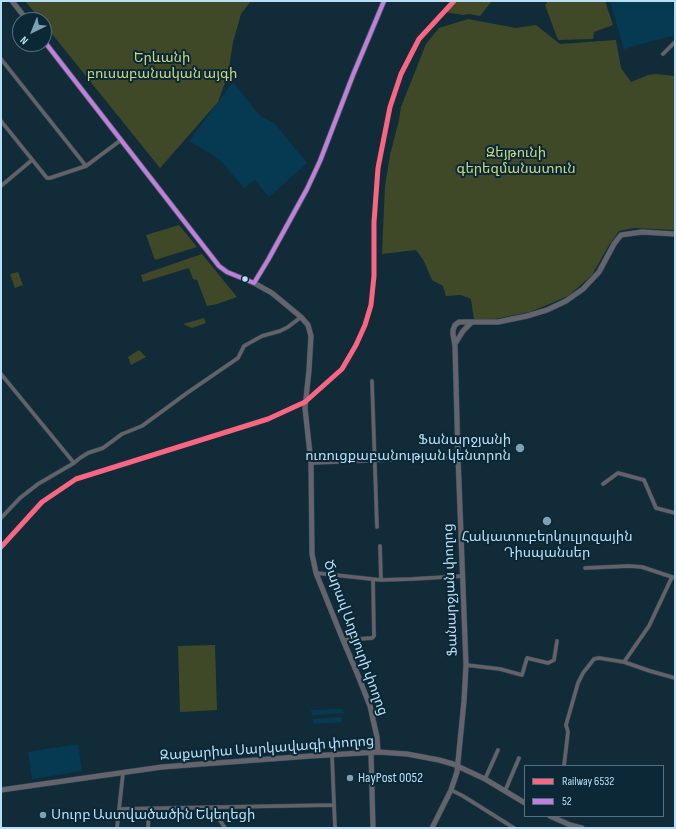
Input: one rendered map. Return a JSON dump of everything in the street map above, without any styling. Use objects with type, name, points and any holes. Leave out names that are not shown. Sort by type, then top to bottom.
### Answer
[{"type":"main road","points":[[12,1],[21,12]]},
{"type":"main road","points":[[254,283],[307,189],[320,161],[353,75],[384,1]]},
{"type":"main road","name":"Ծարավ Աղբյուրի փողոց","points":[[52,51],[219,266],[227,272],[254,283],[272,293],[301,317],[308,325],[311,336],[305,402],[311,463],[312,554],[316,573],[370,706],[377,738],[378,752]]},
{"type":"main road","name":"Ֆանարջյան փողոց","points":[[432,828],[451,790],[457,772],[466,664],[455,346],[453,330],[455,325],[459,322],[498,322],[547,310],[566,301],[583,289],[600,272],[614,244],[621,235],[642,232],[675,234]]},
{"type":"main road","points":[[455,346],[462,331],[471,323]]},
{"type":"main road","name":"Զաքարիա Սարկավագի փողոց","points":[[1,790],[162,767],[378,752],[407,754],[439,760],[458,766],[485,779],[524,802]]},
{"type":"main road","points":[[371,753],[373,828]]},
{"type":"main road","points":[[553,817],[570,825],[582,828]]},
{"type":"street","points":[[663,54],[675,42]]},
{"type":"street","points":[[1,59],[86,166]]},
{"type":"street","points":[[1,121],[48,178],[86,166],[121,140]]},
{"type":"street","points":[[1,186],[32,160]]},
{"type":"street","points":[[1,518],[20,498],[38,484],[88,453],[103,448],[122,434],[142,426],[238,358],[244,346],[262,336],[288,327],[301,317]]},
{"type":"street","points":[[1,374],[74,463]]},
{"type":"street","points":[[372,381],[377,527]]},
{"type":"street","points":[[311,463],[458,457]]},
{"type":"street","points":[[603,484],[618,473],[644,480],[656,508],[675,513]]},
{"type":"street","points":[[380,546],[380,580]]},
{"type":"street","points":[[585,568],[629,566],[642,567],[674,577],[649,626],[624,662]]},
{"type":"street","points":[[316,573],[373,580],[463,576]]},
{"type":"street","points":[[342,640],[372,638],[374,636],[373,580]]},
{"type":"street","points":[[466,664],[500,669],[522,675],[527,658],[548,663],[554,660],[556,641]]},
{"type":"street","points":[[564,765],[568,732],[566,725],[578,683],[583,673],[596,658],[624,662],[675,678]]},
{"type":"street","points":[[485,779],[498,750]]},
{"type":"street","points":[[332,755],[335,828]]},
{"type":"street","points":[[505,791],[519,758]]},
{"type":"street","points":[[117,828],[123,773]]},
{"type":"street","points":[[451,790],[514,828]]},
{"type":"street","points":[[119,809],[334,806]]},
{"type":"street","points":[[212,808],[225,828]]},
{"type":"street","points":[[148,828],[149,809]]},
{"type":"shaded area","points":[[610,1],[672,1],[675,16],[675,35],[624,49]]},
{"type":"shaded area","points":[[233,82],[259,115],[275,124],[307,163],[269,197],[255,180],[244,188],[219,159],[189,141]]},
{"type":"shaded area","points":[[343,709],[344,713],[312,715],[311,710]]},
{"type":"shaded area","points":[[341,717],[342,722],[313,724],[313,719]]},
{"type":"shaded area","points":[[78,744],[82,771],[32,779],[28,752]]},
{"type":"green space","name":"Երևանի բուսաբանական այգի","points":[[25,1],[251,1],[241,14],[233,42],[228,74],[218,102],[160,168],[52,34],[52,12],[34,12]]},
{"type":"green space","points":[[456,1],[492,1],[480,16],[445,12]]},
{"type":"green space","points":[[548,1],[605,1],[613,25],[594,32],[593,39],[558,40],[545,5]]},
{"type":"green space","name":"Զեյթունի գերեզմանատուն","points":[[468,19],[516,28],[536,25],[560,44],[616,40],[621,68],[631,82],[648,75],[656,74],[675,76],[675,230],[634,228],[619,231],[609,245],[592,275],[568,296],[530,312],[495,319],[474,320],[471,299],[461,295],[446,296],[443,286],[432,280],[424,261],[416,250],[382,254],[385,186],[390,155],[401,107],[426,44],[439,28]]},
{"type":"green space","points":[[179,225],[197,247],[155,260],[146,235]]},
{"type":"green space","points":[[202,254],[237,297],[207,306],[197,280],[193,279],[189,268],[143,282],[141,275]]},
{"type":"green space","points":[[18,272],[23,285],[15,288],[10,274]]},
{"type":"green space","points":[[204,318],[206,323],[192,328],[183,324]]},
{"type":"green space","points":[[139,350],[146,357],[131,365],[128,357]]},
{"type":"green space","points":[[215,645],[217,710],[180,712],[178,646]]},
{"type":"rail line","name":"6532","points":[[1,547],[42,502],[76,479],[268,419],[305,402],[342,369],[356,345],[365,325],[371,305],[374,276],[374,222],[378,168],[390,107],[401,74],[419,39],[454,1]]},
{"type":"transit line","name":"52","points":[[52,51],[219,266],[227,272],[254,283],[307,189],[320,161],[353,75],[384,1]]},
{"type":"place","name":"Ֆանարջյանի ուռուցքաբանության կենտրոն","points":[[520,448]]},
{"type":"place","name":"Հակատուբերկուլյոզային Դիսպանսեր","points":[[547,521]]},
{"type":"place","name":"HayPost 0052","points":[[350,778]]},
{"type":"place","name":"Սուրբ Աստվածածին Եկեղեցի","points":[[43,815]]}]
